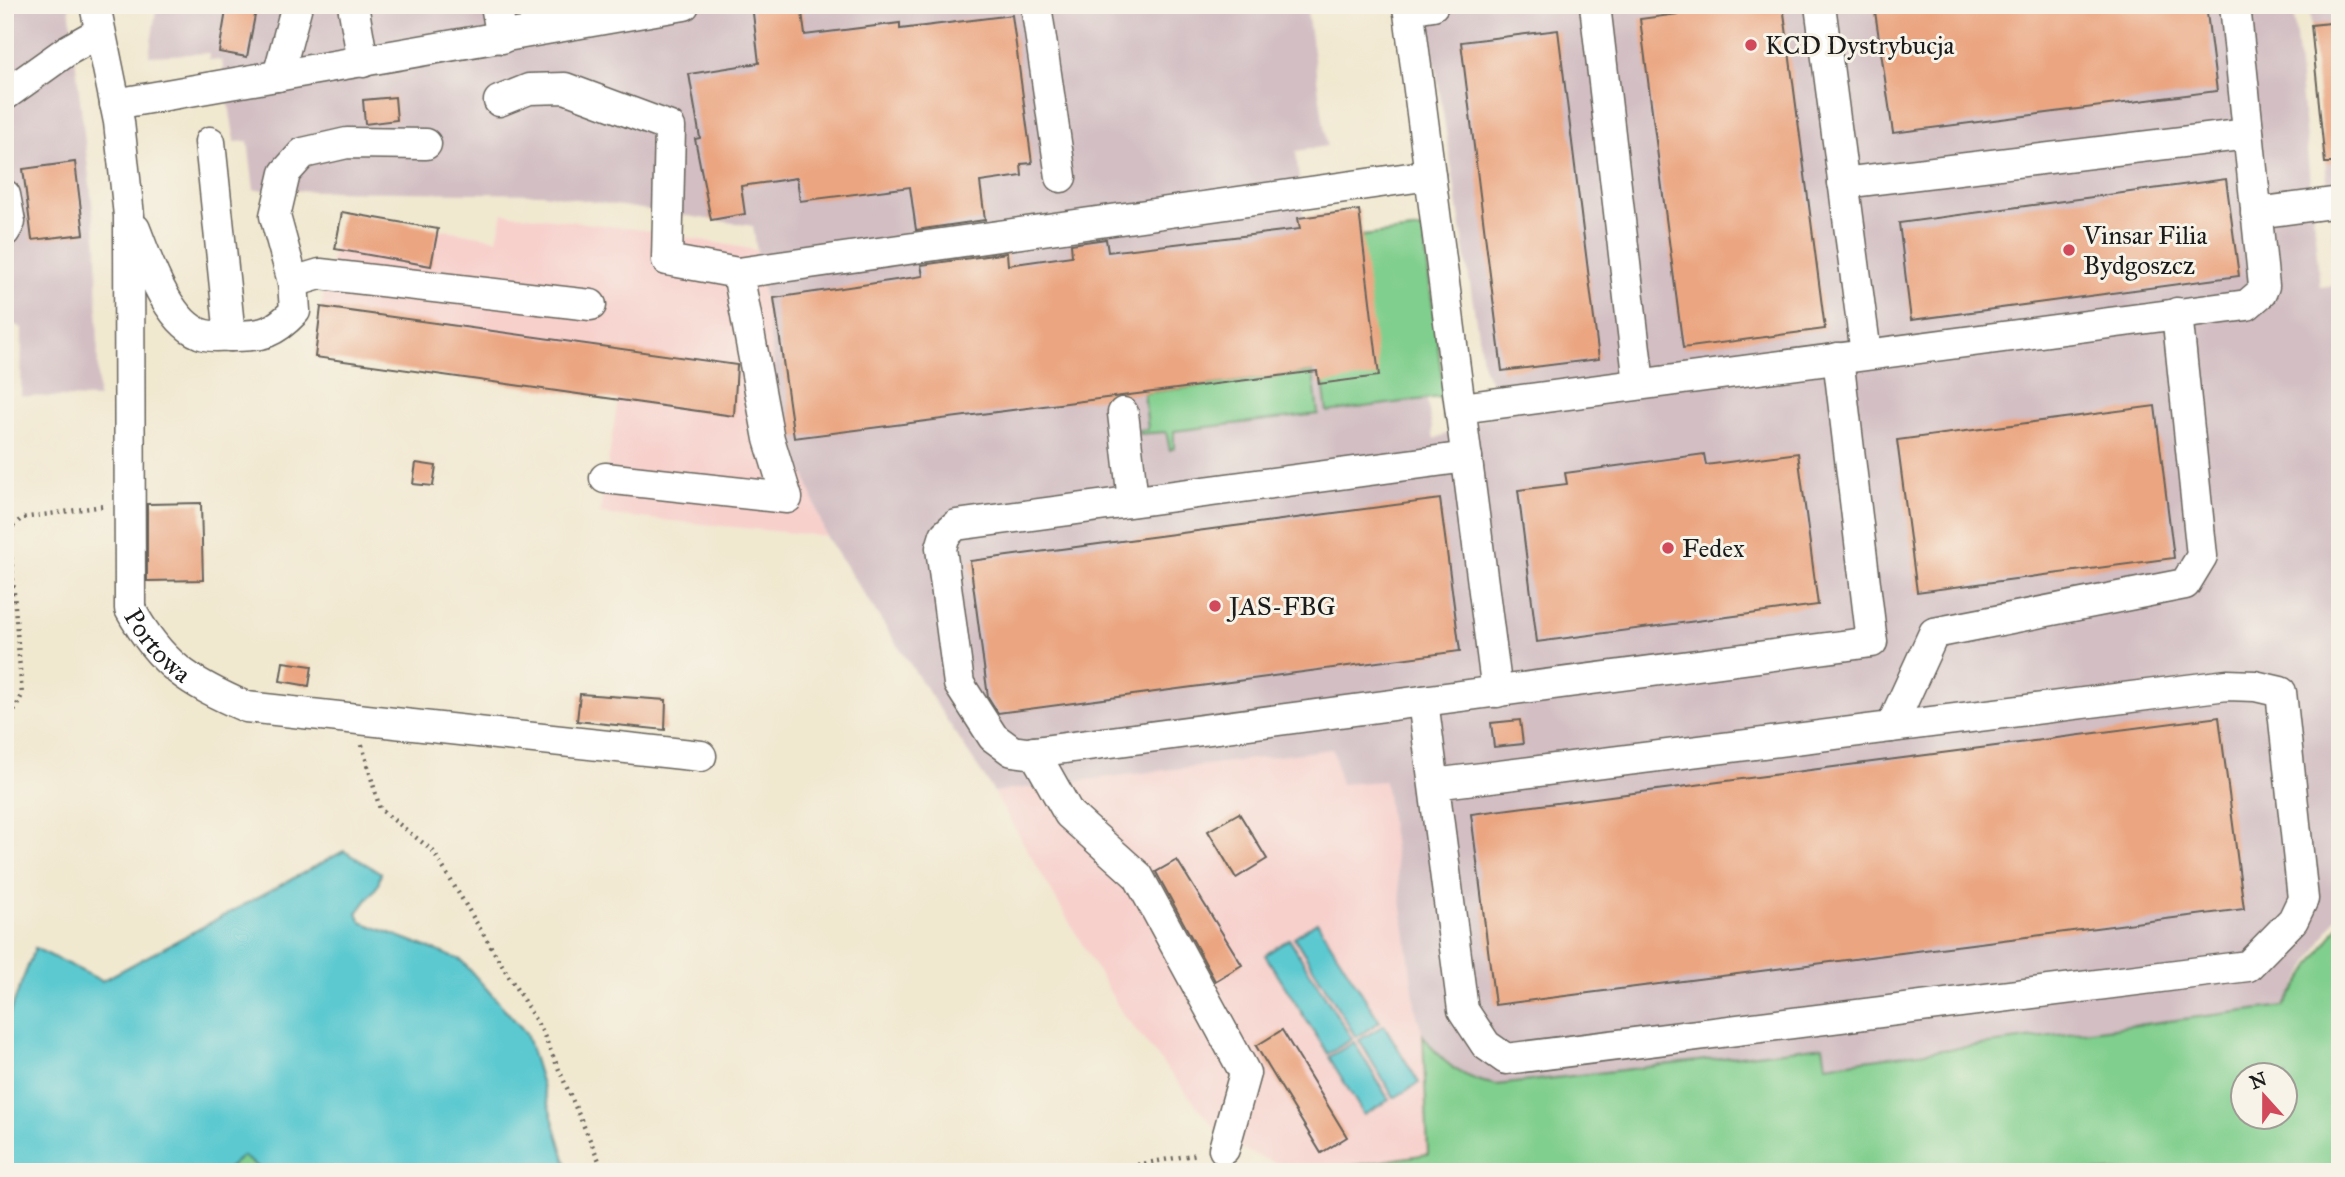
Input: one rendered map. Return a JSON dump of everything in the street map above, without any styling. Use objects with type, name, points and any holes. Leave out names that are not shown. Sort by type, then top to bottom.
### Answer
[{"type":"street","points":[[278,76],[298,5]]},
{"type":"street","points":[[353,5],[363,62]]},
{"type":"street","points":[[496,5],[502,38]]},
{"type":"street","points":[[115,104],[684,5]]},
{"type":"street","points":[[1036,5],[1061,177]]},
{"type":"street","points":[[1595,5],[1639,384]]},
{"type":"street","points":[[1467,457],[956,525],[945,535],[941,548],[959,684],[993,737],[1012,751],[1034,752],[1872,642],[1843,183],[1820,5]]},
{"type":"street","points":[[1461,408],[2247,305],[2262,293],[2264,286],[2235,5]]},
{"type":"street","points":[[1416,6],[1430,175],[1497,692]]},
{"type":"street","points":[[5,95],[68,50],[98,18]]},
{"type":"street","name":"Portowa","points":[[98,18],[115,104],[129,216],[130,609],[162,655],[183,676],[246,706],[702,756]]},
{"type":"street","points":[[499,101],[529,89],[565,88],[670,127],[667,260],[738,273],[1430,175]]},
{"type":"street","points":[[1843,183],[2248,134]]},
{"type":"street","points":[[210,142],[230,336]]},
{"type":"street","points":[[129,216],[162,294],[188,327],[205,335],[254,336],[277,329],[295,311],[293,282],[275,216],[285,173],[303,153],[346,143],[426,144]]},
{"type":"street","points":[[5,195],[10,222],[5,231]]},
{"type":"street","points":[[2256,213],[2340,202]]},
{"type":"street","points":[[605,478],[787,498],[769,439],[738,273]]},
{"type":"street","points":[[293,282],[320,274],[591,305]]},
{"type":"street","points":[[1891,727],[1934,634],[2185,584],[2202,556],[2176,327],[2177,313]]},
{"type":"street","points":[[1123,413],[1133,500]]},
{"type":"street","points":[[1423,701],[1463,1010],[1486,1045],[1506,1059],[2248,966],[2293,920],[2304,899],[2281,692],[2255,685],[2227,685],[1434,784]]},
{"type":"street","points":[[1034,752],[1069,814],[1138,876],[1245,1073],[1224,1149]]},
{"type":"path","points":[[5,730],[22,695],[9,530],[22,518],[129,503]]},
{"type":"path","points":[[353,717],[380,809],[433,851],[542,1031],[604,1172]]},
{"type":"path","points":[[1096,1172],[1224,1149]]},
{"type":"shaded area","points":[[5,5],[69,5],[97,246],[98,398],[21,396],[22,328],[5,320]]},
{"type":"shaded area","points":[[157,5],[1306,5],[1327,146],[1296,151],[1303,217],[1359,210],[1362,236],[1411,230],[1426,395],[1434,439],[1504,410],[1483,366],[1426,5],[2293,5],[2320,287],[2338,285],[2309,5],[2340,5],[2340,910],[2284,1006],[1826,1065],[1823,1047],[1512,1086],[1476,1081],[1444,1062],[1423,1035],[1416,1012],[1385,781],[1340,784],[1333,749],[994,792],[826,536],[805,475],[785,435],[753,226],[543,194],[254,190],[248,141],[235,142],[222,61],[209,59],[209,53],[149,56]]},
{"type":"shaded area","points":[[342,212],[497,239],[503,213],[643,230],[756,250],[785,435],[805,475],[826,536],[600,514],[618,400],[315,357],[321,307]]},
{"type":"shaded area","points":[[1333,749],[1385,780],[1416,1012],[1423,1035],[1428,1154],[1297,1172],[1227,1143],[1122,1013],[994,792]]},
{"type":"green space","points":[[1421,229],[1447,417],[1444,420],[1440,397],[1327,412],[1323,383],[1362,236]]},
{"type":"green space","points":[[1313,372],[1318,414],[1174,431],[1174,448],[1170,450],[1166,432],[1139,434],[1139,430],[1148,429],[1144,393]]},
{"type":"green space","points":[[2340,923],[2340,1172],[1313,1172],[1428,1154],[1423,1035],[1454,1069],[1474,1079],[1497,1085],[1823,1046],[1826,1065],[2284,1006]]},
{"type":"green space","points":[[242,1156],[266,1172],[224,1172]]},
{"type":"water","points":[[344,851],[381,873],[378,885],[357,913],[361,922],[461,960],[526,1033],[569,1172],[266,1172],[242,1156],[224,1172],[5,1172],[5,1025],[35,948],[102,981]]},
{"type":"water","points":[[1317,922],[1380,1022],[1356,1037],[1294,937]]},
{"type":"water","points":[[1289,939],[1352,1039],[1328,1054],[1265,955]]},
{"type":"water","points":[[1384,1025],[1419,1083],[1394,1098],[1359,1040]]},
{"type":"water","points":[[1354,1042],[1389,1100],[1364,1115],[1329,1057]]},
{"type":"building","points":[[227,5],[257,5],[247,57],[219,52]]},
{"type":"building","points":[[752,5],[801,5],[805,35],[900,23],[900,29],[1012,15],[1032,163],[1021,164],[1022,176],[980,182],[985,220],[916,230],[910,187],[800,201],[797,178],[741,186],[745,214],[711,220],[695,139],[700,138],[689,74],[759,63]]},
{"type":"building","points":[[1746,5],[1783,5],[1825,329],[1683,348],[1640,19]]},
{"type":"building","points":[[1874,5],[2206,5],[2217,91],[1893,133]]},
{"type":"building","points":[[2340,22],[2340,163],[2325,163],[2311,25]]},
{"type":"building","points":[[1558,30],[1599,359],[1502,371],[1461,42]]},
{"type":"building","points":[[395,97],[397,120],[365,124],[363,100]]},
{"type":"building","points":[[75,162],[84,234],[32,240],[23,169]]},
{"type":"building","name":"Vinsar Filia Bydgoszcz","points":[[2226,179],[2239,276],[1911,320],[1899,223]]},
{"type":"building","points":[[1359,210],[1379,376],[1319,384],[1317,371],[794,438],[774,298],[923,276],[921,265],[1007,253],[1008,265],[1072,256],[1071,244],[1106,239],[1108,252],[1300,229],[1298,218]]},
{"type":"building","points":[[342,212],[438,229],[431,266],[335,249]]},
{"type":"building","points":[[321,307],[737,365],[734,416],[315,357]]},
{"type":"building","points":[[2155,406],[2174,558],[1917,592],[1897,440]]},
{"type":"building","name":"Fedex","points":[[1798,453],[1818,605],[1537,642],[1518,490],[1567,484],[1565,473],[1704,454],[1706,465]]},
{"type":"building","points":[[416,463],[436,466],[433,486],[413,484]]},
{"type":"building","name":"JAS-FBG","points":[[1440,499],[1460,651],[998,713],[988,697],[970,561]]},
{"type":"building","points":[[201,503],[203,580],[147,581],[147,504]]},
{"type":"building","points":[[283,662],[312,666],[309,686],[280,681]]},
{"type":"building","points":[[580,694],[666,700],[665,730],[577,721]]},
{"type":"building","points":[[2219,717],[2244,909],[1495,1005],[1471,814]]},
{"type":"building","points":[[1520,720],[1523,744],[1494,747],[1491,723]]},
{"type":"building","points":[[1239,813],[1267,859],[1236,878],[1208,831]]},
{"type":"building","points":[[1177,860],[1242,965],[1215,981],[1156,872]]},
{"type":"building","points":[[1282,1030],[1347,1137],[1321,1153],[1256,1046]]},
{"type":"place","name":"KCD Dystrybucja","points":[[1751,45]]},
{"type":"place","name":"Vinsar Filia Bydgoszcz","points":[[2069,250]]},
{"type":"place","name":"Fedex","points":[[1668,548]]},
{"type":"place","name":"JAS-FBG","points":[[1215,606]]}]
